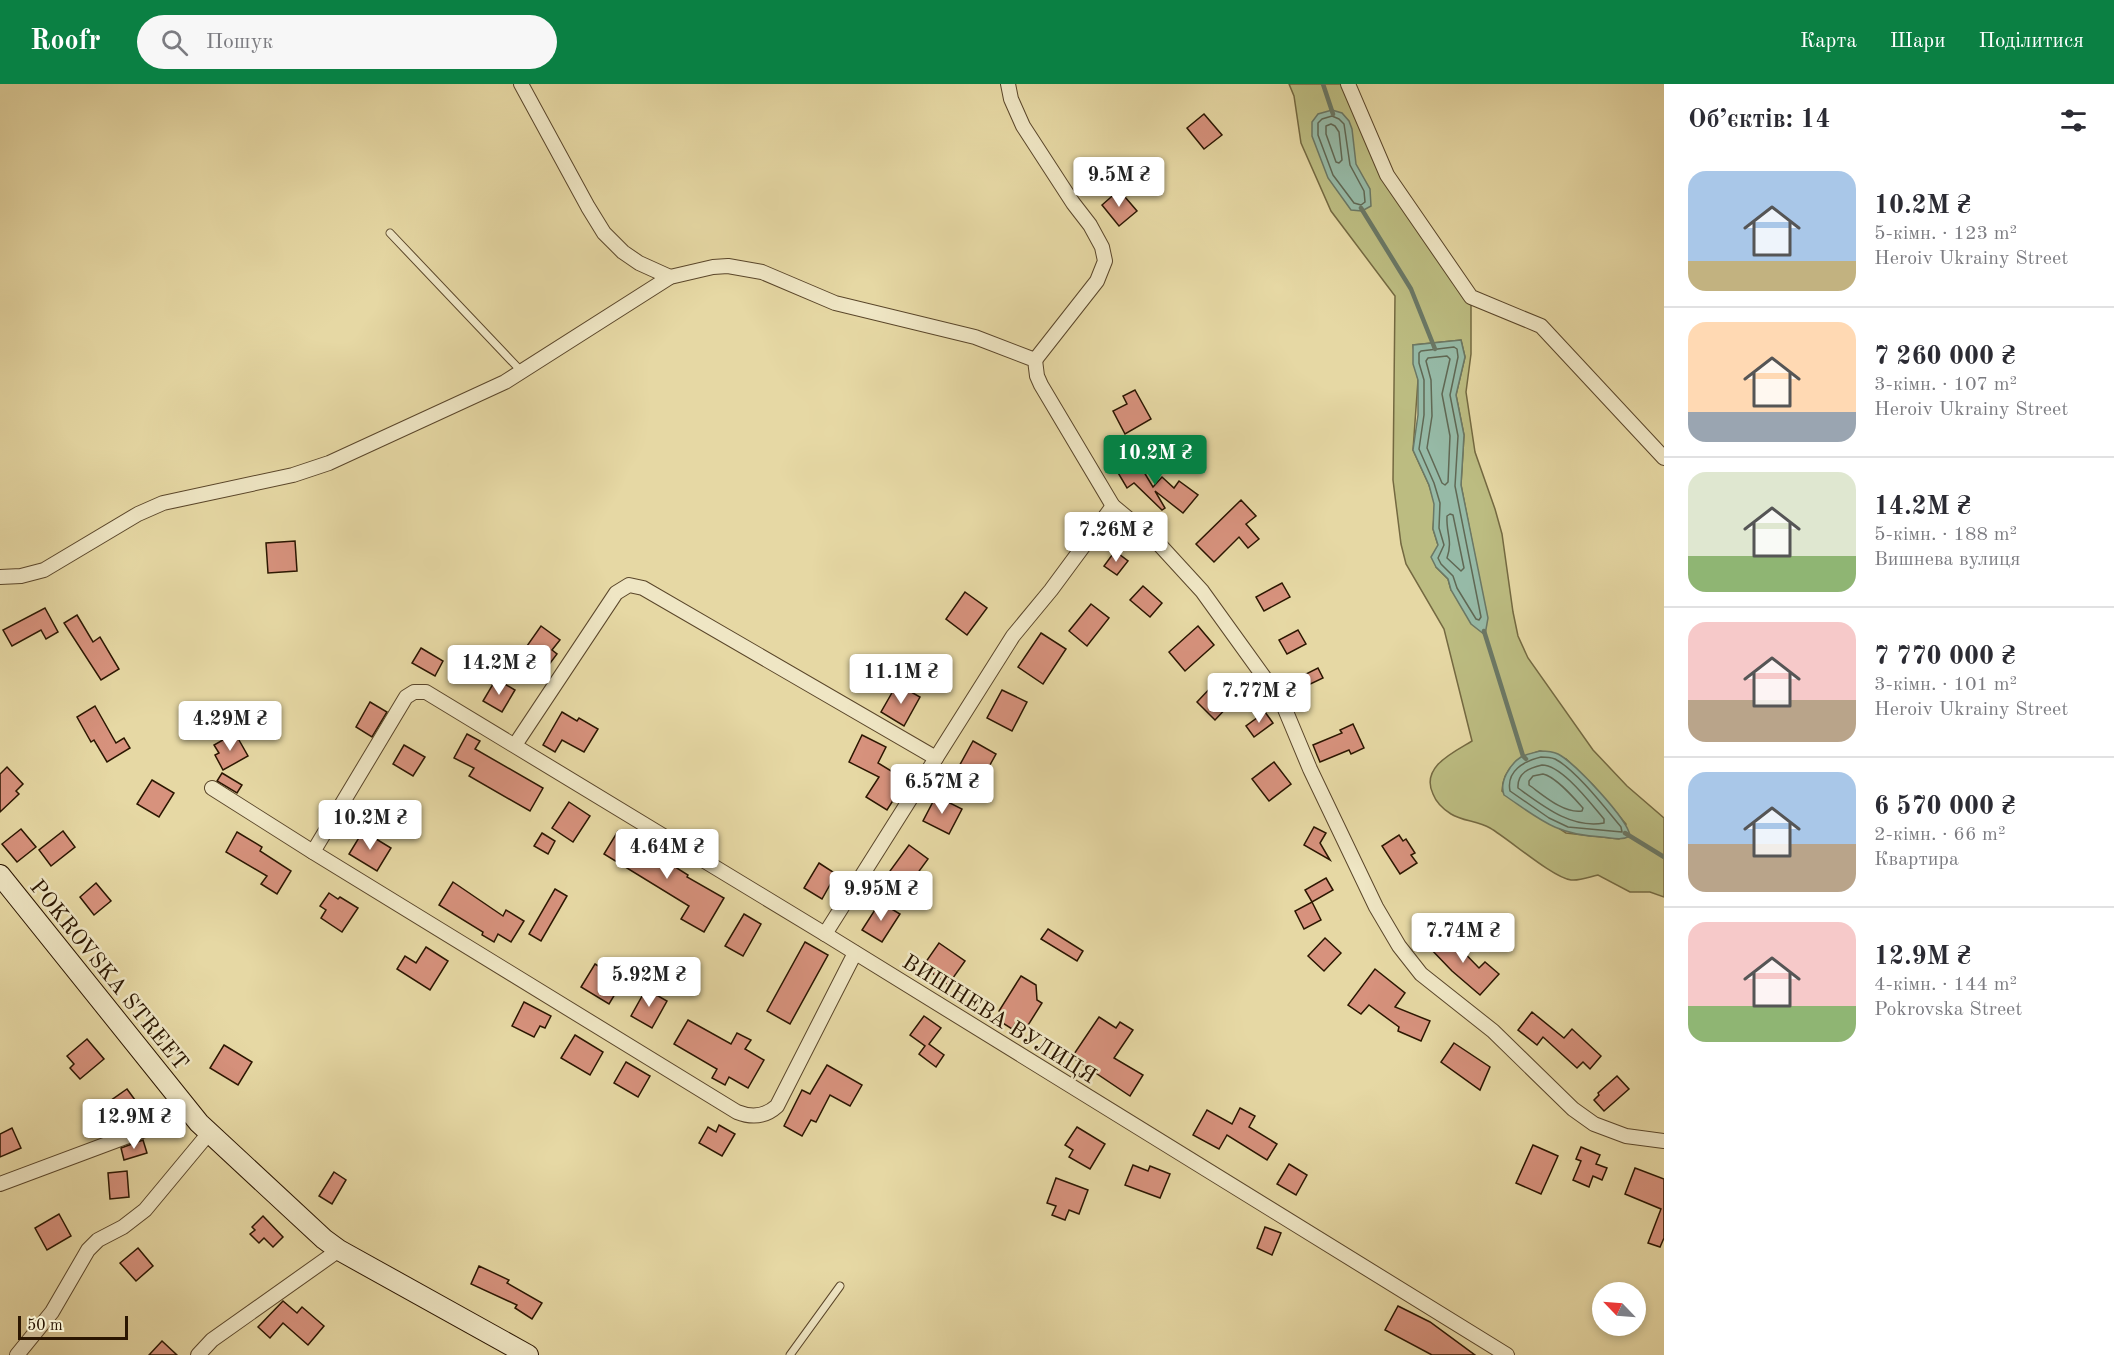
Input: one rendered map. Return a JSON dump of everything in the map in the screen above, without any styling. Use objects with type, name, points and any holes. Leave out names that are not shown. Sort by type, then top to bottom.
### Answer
[{"type":"street","points":[[521,84],[604,233],[623,252],[639,263],[670,277]]},
{"type":"street","points":[[1008,84],[1011,99],[1023,126],[1090,225],[1102,247],[1105,261],[1097,280],[1035,360],[1041,385],[1113,506],[1158,543],[1202,591],[1282,702],[1310,769],[1376,907],[1399,946],[1421,974],[1493,1031],[1573,1109],[1594,1124],[1626,1136],[1664,1141]]},
{"type":"street","points":[[1348,84],[1387,175],[1471,297],[1541,326],[1664,458]]},
{"type":"street","points":[[0,577],[21,576],[44,570],[138,514],[163,503],[320,467],[488,392],[670,277],[714,267],[746,268],[778,278],[835,303],[981,339],[1035,360]]},
{"type":"street","points":[[825,934],[1013,636],[1052,590],[1113,506]]},
{"type":"street","points":[[515,745],[616,593],[629,585],[643,588],[936,758]]},
{"type":"street","name":"ВИШНЕВА ВУЛИЦЯ","points":[[313,852],[406,696],[414,692],[426,692],[825,934],[1507,1355]]},
{"type":"street","points":[[212,788],[746,1116],[762,1115],[777,1106],[855,953]]},
{"type":"street","name":"POKROVSKA STREET","points":[[0,875],[190,1113],[324,1239],[339,1250],[528,1355]]},
{"type":"street","points":[[0,1184],[190,1113]]},
{"type":"street","points":[[17,1355],[51,1312],[88,1250],[98,1240],[123,1227],[145,1210],[209,1133]]},
{"type":"street","points":[[198,1355],[212,1340],[339,1250]]},
{"type":"lane","points":[[390,233],[522,372]]},
{"type":"lane","points":[[790,1355],[840,1286]]},
{"type":"green space","points":[[1289,84],[1348,84],[1387,175],[1471,297],[1471,354],[1466,392],[1475,452],[1502,534],[1518,636],[1528,658],[1593,750],[1627,786],[1664,818],[1664,897],[1650,892],[1630,892],[1598,875],[1578,880],[1563,878],[1542,866],[1490,828],[1451,814],[1434,797],[1430,784],[1435,768],[1448,755],[1472,741],[1444,629],[1406,564],[1401,544],[1393,480],[1395,296],[1331,211],[1301,143],[1294,96]],"holes":[[[1461,340],[1465,357],[1456,395],[1464,435],[1461,485],[1481,588],[1451,590],[1448,579],[1436,567],[1438,545],[1433,529],[1435,504],[1413,450],[1418,380],[1413,345]],[[1540,751],[1566,759],[1593,785],[1626,824],[1619,839],[1566,833],[1502,791],[1505,775],[1509,769],[1525,756]]]},
{"type":"water","points":[[1332,110],[1342,113],[1349,121],[1356,164],[1370,189],[1371,206],[1362,211],[1351,210],[1328,178],[1312,136],[1312,122],[1318,114]]},
{"type":"water","points":[[1461,340],[1465,357],[1456,395],[1464,435],[1461,485],[1488,618],[1485,635],[1471,624],[1451,590],[1448,579],[1436,567],[1431,557],[1438,545],[1433,529],[1434,504],[1429,485],[1413,450],[1418,415],[1418,380],[1413,364],[1413,345]]},
{"type":"water","points":[[1540,751],[1558,754],[1576,768],[1611,805],[1630,836],[1613,838],[1572,833],[1539,819],[1504,795],[1504,779],[1513,764],[1523,756]]},
{"type":"building","points":[[1204,114],[1222,135],[1204,149],[1187,128]]},
{"type":"building","points":[[1119,190],[1137,211],[1119,226],[1102,205]]},
{"type":"building","points":[[1135,390],[1151,419],[1125,434],[1113,411],[1127,404],[1123,396]]},
{"type":"building","points":[[1133,454],[1153,487],[1162,477],[1174,488],[1179,481],[1198,495],[1183,513],[1155,491],[1165,508],[1162,510],[1134,483],[1127,488],[1114,466]]},
{"type":"building","points":[[1241,500],[1256,516],[1246,524],[1259,539],[1248,548],[1239,537],[1214,562],[1196,544]]},
{"type":"building","points":[[295,541],[297,571],[268,573],[266,543]]},
{"type":"building","points":[[1115,551],[1128,561],[1117,575],[1104,566]]},
{"type":"building","points":[[1282,583],[1290,597],[1264,611],[1256,597]]},
{"type":"building","points":[[1143,586],[1162,603],[1150,617],[1130,600]]},
{"type":"building","points":[[965,592],[987,608],[967,635],[946,619]]},
{"type":"building","points":[[1091,604],[1109,618],[1087,646],[1069,631]]},
{"type":"building","points":[[45,608],[58,632],[46,639],[41,630],[12,646],[3,630]]},
{"type":"building","points":[[77,615],[93,642],[100,637],[119,669],[101,680],[64,623]]},
{"type":"building","points":[[541,626],[560,640],[552,650],[557,654],[545,670],[522,653]]},
{"type":"building","points":[[1198,626],[1214,645],[1185,671],[1169,652]]},
{"type":"building","points":[[1298,630],[1306,644],[1287,654],[1279,640]]},
{"type":"building","points":[[1041,633],[1066,649],[1043,684],[1018,667]]},
{"type":"building","points":[[421,648],[443,661],[435,676],[412,663]]},
{"type":"building","points":[[1318,668],[1323,678],[1302,688],[1298,678]]},
{"type":"building","points":[[496,679],[515,690],[502,712],[483,701]]},
{"type":"building","points":[[1215,683],[1233,701],[1215,720],[1197,702]]},
{"type":"building","points":[[897,684],[920,697],[904,726],[881,712]]},
{"type":"building","points":[[1002,690],[1027,702],[1012,731],[987,718]]},
{"type":"building","points":[[370,702],[387,712],[372,737],[356,727]]},
{"type":"building","points":[[95,706],[116,743],[124,738],[130,748],[107,762],[94,740],[91,742],[77,717]]},
{"type":"building","points":[[562,712],[577,721],[579,718],[598,729],[584,752],[562,740],[555,752],[543,745]]},
{"type":"building","points":[[1265,712],[1273,723],[1254,737],[1246,726]]},
{"type":"building","points":[[1353,724],[1364,748],[1351,754],[1349,750],[1320,762],[1313,745],[1342,733],[1340,730]]},
{"type":"building","points":[[235,733],[248,756],[223,770],[215,755],[219,753],[214,745]]},
{"type":"building","points":[[467,734],[480,741],[475,749],[543,788],[530,811],[469,776],[474,768],[454,758]]},
{"type":"building","points":[[862,735],[886,747],[878,763],[906,780],[887,810],[866,797],[879,777],[849,762]]},
{"type":"building","points":[[973,741],[996,754],[980,783],[957,770]]},
{"type":"building","points":[[404,745],[425,757],[413,776],[393,764]]},
{"type":"building","points":[[1274,762],[1291,784],[1269,801],[1252,779]]},
{"type":"building","points":[[7,767],[23,784],[16,791],[19,794],[0,812],[0,774]]},
{"type":"building","points":[[222,773],[242,785],[237,793],[217,781]]},
{"type":"building","points":[[152,780],[174,793],[159,817],[137,804]]},
{"type":"building","points":[[936,796],[962,809],[949,834],[923,821]]},
{"type":"building","points":[[569,802],[590,816],[573,842],[552,828]]},
{"type":"building","points":[[1314,827],[1326,833],[1320,843],[1330,860],[1304,845]]},
{"type":"building","points":[[21,829],[36,847],[17,862],[2,844]]},
{"type":"building","points":[[63,831],[75,847],[51,866],[39,850]]},
{"type":"building","points":[[363,831],[391,848],[377,871],[349,854]]},
{"type":"building","points":[[618,831],[688,875],[687,877],[724,898],[704,932],[681,919],[689,906],[604,854]]},
{"type":"building","points":[[237,832],[262,847],[260,851],[291,871],[277,894],[261,884],[267,876],[226,852]]},
{"type":"building","points":[[542,833],[555,841],[548,854],[534,846]]},
{"type":"building","points":[[1399,835],[1403,841],[1406,839],[1415,853],[1411,855],[1417,863],[1400,874],[1382,846]]},
{"type":"building","points":[[909,845],[928,859],[909,885],[890,871]]},
{"type":"building","points":[[819,863],[836,874],[822,899],[804,888]]},
{"type":"building","points":[[1326,878],[1333,890],[1312,902],[1305,890]]},
{"type":"building","points":[[453,882],[503,916],[506,910],[524,921],[511,942],[498,934],[494,942],[482,935],[483,932],[439,905]]},
{"type":"building","points":[[96,883],[111,901],[94,915],[80,897]]},
{"type":"building","points":[[555,889],[567,896],[541,941],[529,934]]},
{"type":"building","points":[[329,893],[358,908],[342,932],[321,918],[326,910],[320,906]]},
{"type":"building","points":[[880,902],[900,914],[882,942],[862,930]]},
{"type":"building","points":[[1312,902],[1321,920],[1304,929],[1295,911]]},
{"type":"building","points":[[744,914],[761,924],[743,956],[725,946]]},
{"type":"building","points":[[1048,929],[1083,951],[1077,961],[1041,939]]},
{"type":"building","points":[[1444,932],[1479,968],[1485,962],[1499,974],[1480,995],[1428,946]]},
{"type":"building","points":[[1325,938],[1341,953],[1324,971],[1308,956]]},
{"type":"building","points":[[805,942],[828,955],[790,1024],[767,1011]]},
{"type":"building","points":[[939,943],[965,961],[948,985],[923,966]]},
{"type":"building","points":[[426,947],[448,961],[430,990],[397,969],[405,956],[416,963]]},
{"type":"building","points":[[595,964],[623,981],[609,1004],[581,987]]},
{"type":"building","points":[[1375,969],[1405,993],[1395,1007],[1430,1021],[1421,1041],[1398,1031],[1399,1027],[1369,1005],[1361,1014],[1348,1005]]},
{"type":"building","points":[[1021,976],[1036,985],[1037,1000],[1042,1003],[1025,1030],[1015,1024],[1012,1029],[998,1020],[1002,1013],[999,1011]]},
{"type":"building","points":[[646,989],[667,1001],[652,1028],[631,1016]]},
{"type":"building","points":[[524,1002],[551,1016],[545,1028],[540,1026],[534,1037],[512,1026]]},
{"type":"building","points":[[1532,1012],[1564,1038],[1572,1029],[1601,1056],[1590,1069],[1583,1062],[1577,1068],[1543,1037],[1537,1045],[1518,1030]]},
{"type":"building","points":[[924,1016],[941,1028],[929,1044],[944,1055],[936,1067],[919,1054],[925,1046],[910,1035]]},
{"type":"building","points":[[1099,1017],[1116,1028],[1120,1022],[1133,1030],[1114,1058],[1143,1075],[1130,1096],[1072,1057]]},
{"type":"building","points":[[688,1020],[731,1044],[737,1033],[751,1040],[745,1049],[764,1060],[748,1088],[729,1077],[725,1085],[712,1078],[717,1069],[674,1044]]},
{"type":"building","points":[[575,1035],[603,1052],[590,1075],[561,1058]]},
{"type":"building","points":[[87,1039],[104,1059],[80,1079],[70,1068],[74,1064],[67,1056]]},
{"type":"building","points":[[1454,1043],[1490,1067],[1480,1090],[1441,1062]]},
{"type":"building","points":[[224,1045],[252,1062],[238,1085],[210,1068]]},
{"type":"building","points":[[626,1062],[650,1076],[638,1097],[614,1083]]},
{"type":"building","points":[[827,1065],[862,1085],[850,1106],[830,1095],[816,1122],[811,1120],[802,1136],[784,1126],[802,1090],[810,1094]]},
{"type":"building","points":[[1617,1076],[1629,1089],[1604,1111],[1594,1100],[1599,1095],[1598,1093]]},
{"type":"building","points":[[127,1089],[146,1115],[129,1126],[123,1118],[96,1133],[87,1116],[112,1102],[110,1101]]},
{"type":"building","points":[[1240,1108],[1255,1116],[1249,1127],[1277,1144],[1267,1160],[1227,1135],[1219,1149],[1193,1135],[1207,1110],[1232,1124]]},
{"type":"building","points":[[719,1125],[735,1134],[722,1156],[699,1143],[708,1127],[716,1132]]},
{"type":"building","points":[[1077,1127],[1105,1144],[1090,1169],[1069,1157],[1073,1150],[1065,1145]]},
{"type":"building","points":[[12,1128],[21,1148],[0,1157],[0,1134]]},
{"type":"building","points":[[143,1140],[147,1153],[124,1160],[121,1148]]},
{"type":"building","points":[[1533,1145],[1558,1156],[1541,1194],[1516,1183]]},
{"type":"building","points":[[1581,1147],[1600,1155],[1596,1164],[1607,1168],[1602,1180],[1593,1176],[1589,1187],[1573,1180],[1581,1161],[1576,1159]]},
{"type":"building","points":[[1289,1164],[1307,1175],[1296,1195],[1277,1184]]},
{"type":"building","points":[[1133,1165],[1148,1171],[1150,1166],[1170,1174],[1160,1198],[1125,1185]]},
{"type":"building","points":[[1635,1168],[1664,1179],[1664,1238],[1660,1247],[1648,1243],[1661,1209],[1625,1194]]},
{"type":"building","points":[[127,1171],[129,1197],[110,1199],[108,1173]]},
{"type":"building","points":[[334,1172],[346,1180],[332,1204],[319,1196]]},
{"type":"building","points":[[1056,1178],[1088,1190],[1079,1214],[1069,1210],[1065,1220],[1052,1215],[1056,1206],[1047,1203]]},
{"type":"building","points":[[59,1214],[71,1236],[47,1250],[35,1228]]},
{"type":"building","points":[[263,1216],[283,1237],[273,1247],[264,1238],[259,1243],[250,1234],[255,1230],[252,1227]]},
{"type":"building","points":[[1265,1227],[1281,1233],[1272,1255],[1257,1248]]},
{"type":"building","points":[[138,1248],[153,1266],[136,1281],[120,1263]]},
{"type":"building","points":[[479,1266],[509,1280],[507,1283],[542,1303],[532,1319],[515,1308],[517,1305],[471,1284]]},
{"type":"building","points":[[283,1301],[297,1313],[302,1307],[324,1326],[308,1345],[283,1323],[270,1338],[258,1327]]},
{"type":"building","points":[[1398,1306],[1430,1322],[1475,1355],[1432,1355],[1385,1330]]},
{"type":"building","points":[[162,1341],[177,1355],[149,1355]]},
{"type":"waterway","points":[[1323,84],[1333,114]]},
{"type":"waterway","points":[[1361,208],[1411,289],[1435,349]]},
{"type":"waterway","points":[[1484,631],[1523,756],[1526,759]]},
{"type":"waterway","points":[[1625,833],[1664,857]]}]
